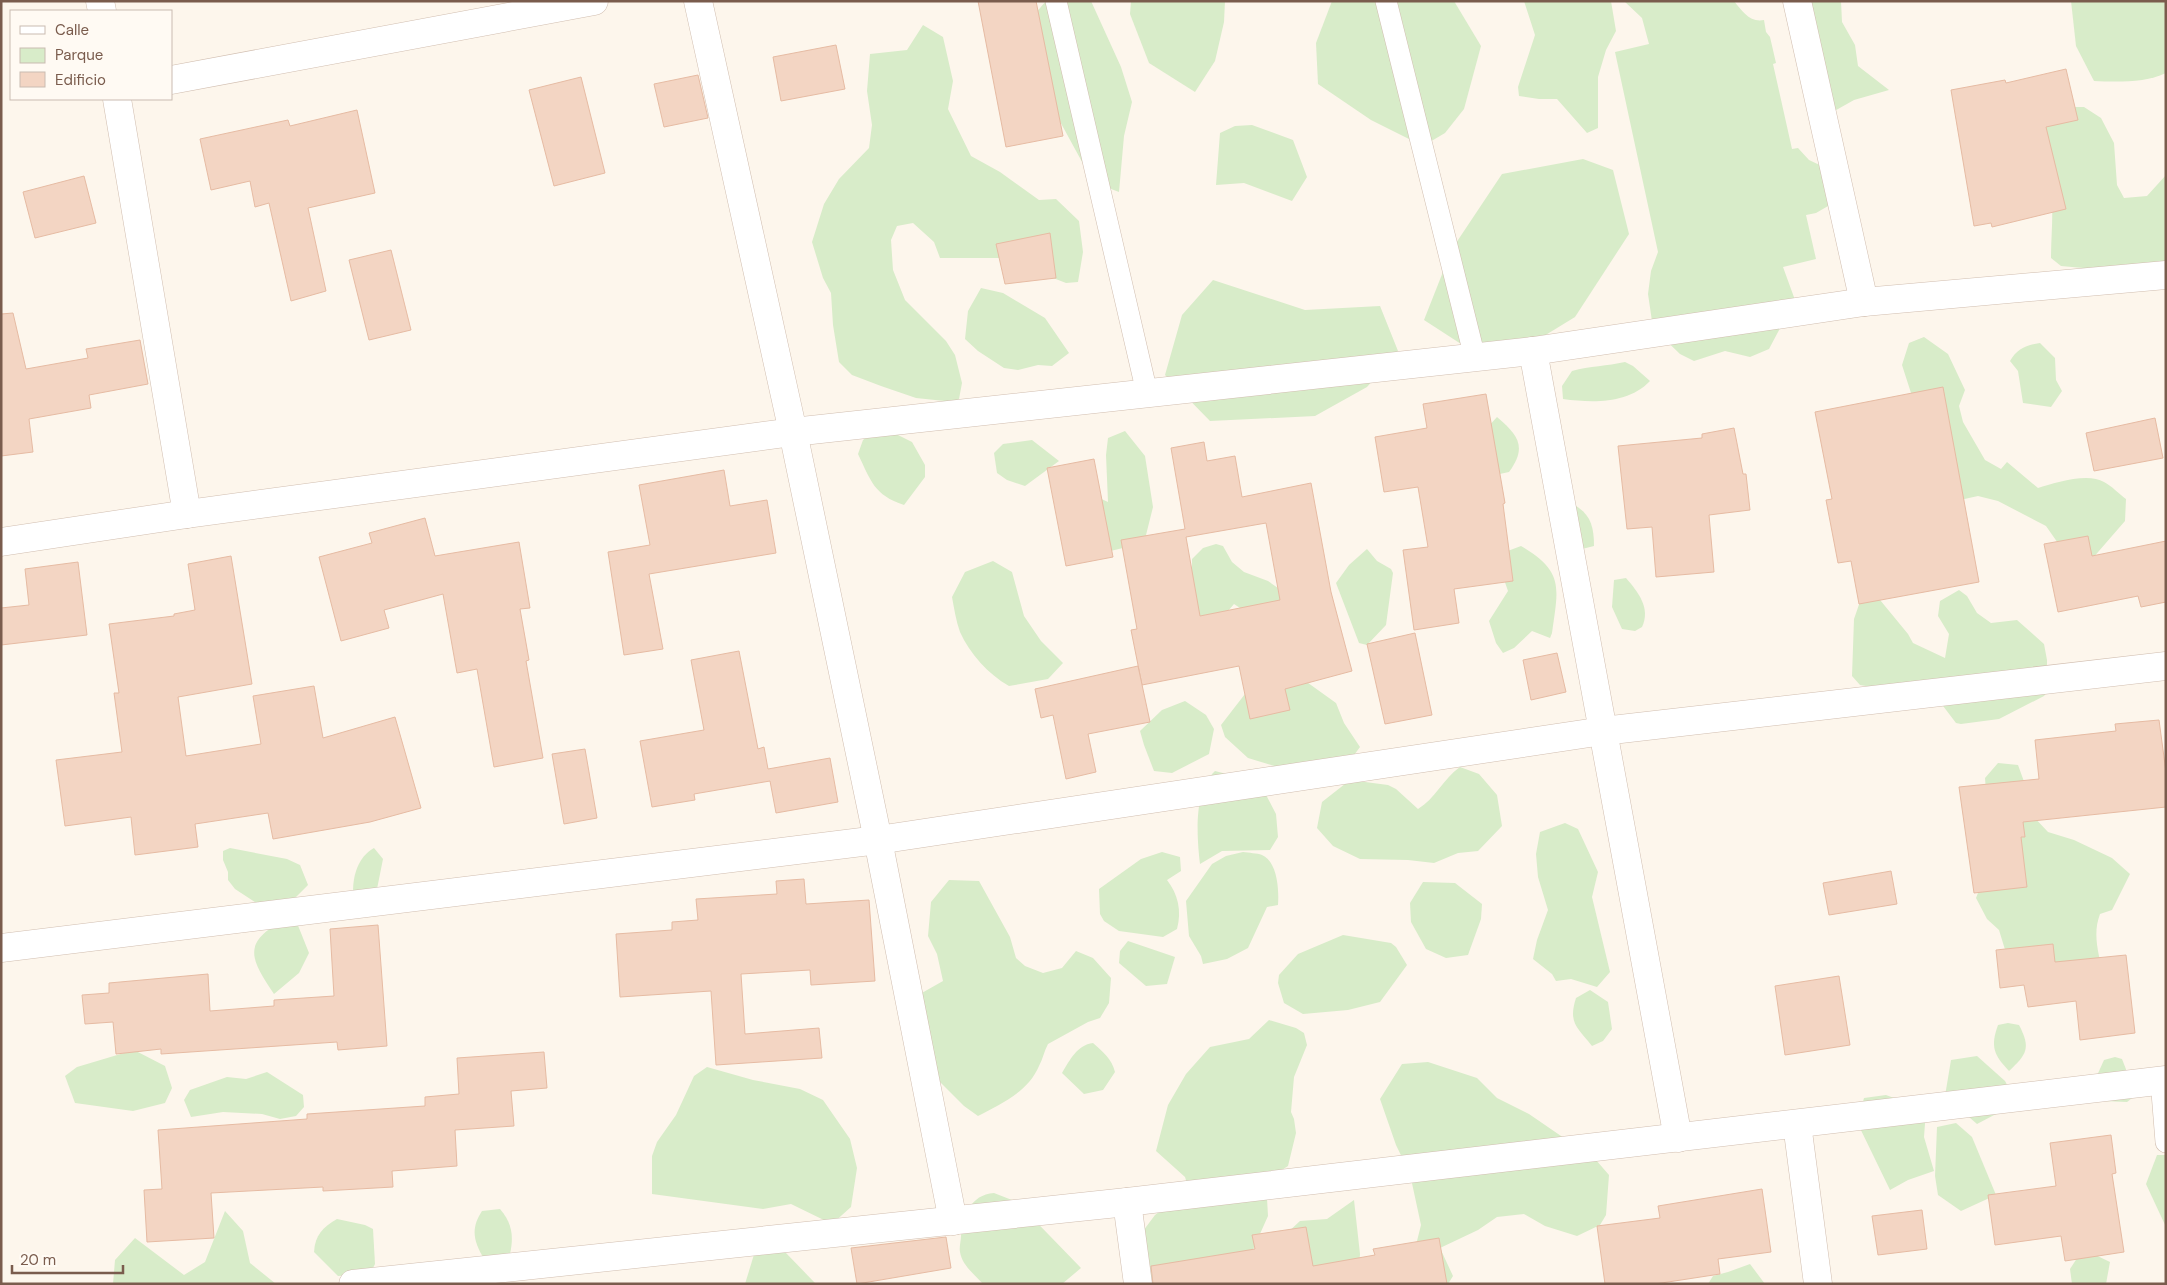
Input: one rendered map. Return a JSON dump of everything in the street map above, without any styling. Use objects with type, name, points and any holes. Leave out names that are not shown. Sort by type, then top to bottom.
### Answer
[{"type":"street","points":[[172,80],[594,1]]},
{"type":"street","points":[[698,1],[793,432],[878,840],[953,1221]]},
{"type":"street","points":[[1797,1],[1864,302]]},
{"type":"street","points":[[117,100],[187,514]]},
{"type":"street","points":[[1,542],[187,514],[793,432],[1533,351],[1864,302],[2166,275]]},
{"type":"street","points":[[1533,351],[1678,1138]]},
{"type":"street","points":[[1,948],[878,840],[1603,731],[2166,666]]},
{"type":"street","points":[[352,1284],[1127,1202],[2163,1080]]},
{"type":"street","points":[[1797,1124],[1818,1284]]},
{"type":"street","points":[[1127,1202],[1138,1284]]},
{"type":"lane","points":[[1056,1],[1146,393]]},
{"type":"lane","points":[[1386,1],[1475,358]]},
{"type":"lane","points":[[2163,1080],[2166,1142]]},
{"type":"green space","points":[[1046,1],[1091,1],[1121,67],[1132,102],[1124,136],[1119,192],[1093,182],[1057,116],[1023,28]]},
{"type":"green space","points":[[1131,1],[1225,1],[1224,22],[1215,61],[1195,92],[1149,63],[1130,14]]},
{"type":"green space","points":[[1332,1],[1454,1],[1481,46],[1464,109],[1445,133],[1423,146],[1371,120],[1318,84],[1316,43]]},
{"type":"green space","points":[[1524,1],[1611,1],[1616,31],[1606,50],[1598,77],[1598,128],[1587,133],[1557,99],[1519,96],[1518,87],[1535,35]]},
{"type":"green space","points":[[1624,1],[1734,1],[1750,18],[1764,20],[1776,63],[1773,64],[1792,149],[1798,148],[1809,160],[1826,168],[1835,202],[1816,213],[1806,215],[1816,259],[1783,267],[1795,300],[1769,349],[1750,357],[1725,351],[1694,361],[1680,354],[1653,328],[1648,294],[1651,271],[1658,252],[1615,52],[1649,44],[1642,18]]},
{"type":"green space","points":[[1784,1],[1841,1],[1842,22],[1855,45],[1858,66],[1889,90],[1854,100],[1822,118]]},
{"type":"green space","points":[[2071,1],[2166,1],[2166,73],[2140,80],[2121,82],[2094,81],[2076,46]]},
{"type":"green space","points":[[923,25],[943,37],[953,81],[948,109],[971,156],[1000,172],[1039,200],[1056,199],[1079,221],[1083,252],[1078,282],[1066,283],[1048,276],[1017,258],[940,258],[934,242],[913,223],[897,226],[891,240],[893,270],[905,300],[946,341],[955,355],[962,383],[959,399],[954,402],[916,398],[881,386],[852,375],[839,362],[833,325],[831,293],[823,278],[812,242],[824,204],[839,179],[869,148],[872,125],[867,91],[870,54],[907,50]]},
{"type":"green space","points":[[2057,107],[2084,107],[2101,118],[2114,143],[2117,185],[2124,198],[2147,196],[2166,175],[2166,267],[2094,269],[2061,266],[2051,258],[2052,200],[2039,143],[2046,121]]},
{"type":"green space","points":[[1252,125],[1293,140],[1307,177],[1292,201],[1244,183],[1216,185],[1220,133],[1235,126]]},
{"type":"green space","points":[[1583,159],[1613,170],[1629,234],[1575,317],[1495,366],[1424,320],[1452,249],[1502,174]]},
{"type":"green space","points":[[1213,280],[1305,310],[1380,306],[1398,351],[1367,387],[1315,416],[1210,421],[1165,375],[1182,315]]},
{"type":"green space","points":[[981,288],[1003,293],[1045,318],[1069,353],[1052,366],[1038,365],[1018,370],[1004,368],[978,351],[965,339],[968,311]]},
{"type":"green space","points":[[1924,337],[1948,354],[1965,390],[1959,406],[1963,422],[1985,460],[2001,469],[2007,462],[2038,488],[2071,479],[2097,479],[2107,484],[2126,499],[2125,521],[2092,559],[2060,546],[2046,526],[1998,501],[1978,496],[1942,504],[1918,406],[1911,393],[1902,365],[1909,343]]},
{"type":"green space","points":[[2040,343],[2055,358],[2056,380],[2062,391],[2051,407],[2023,403],[2018,371],[2010,361],[2022,348]]},
{"type":"green space","points":[[1625,362],[1633,366],[1650,381],[1641,389],[1621,398],[1598,401],[1563,399],[1562,386],[1572,371]]},
{"type":"green space","points":[[1497,417],[1511,430],[1518,442],[1519,449],[1515,463],[1509,472],[1495,475],[1487,428]]},
{"type":"green space","points":[[877,428],[892,432],[912,442],[925,465],[925,477],[904,505],[886,497],[880,492],[870,479],[858,454],[863,440]]},
{"type":"green space","points":[[1125,431],[1145,456],[1153,507],[1144,543],[1102,553],[1097,497],[1108,502],[1106,455],[1108,438]]},
{"type":"green space","points":[[1032,440],[1059,461],[1025,486],[1007,480],[997,473],[994,453],[1003,444]]},
{"type":"green space","points":[[1564,500],[1579,508],[1588,517],[1593,530],[1594,546],[1582,549],[1551,529],[1551,505]]},
{"type":"green space","points":[[1216,544],[1223,546],[1232,562],[1244,572],[1268,581],[1291,597],[1261,622],[1234,604],[1217,624],[1174,608],[1192,597],[1192,559],[1203,548]]},
{"type":"green space","points":[[1521,546],[1535,555],[1552,573],[1555,582],[1556,604],[1552,633],[1550,638],[1532,631],[1514,648],[1503,653],[1496,643],[1489,621],[1508,591],[1499,565],[1505,552]]},
{"type":"green space","points":[[1367,549],[1377,561],[1391,569],[1393,573],[1386,625],[1367,645],[1359,643],[1336,583],[1349,565]]},
{"type":"green space","points":[[993,561],[1012,572],[1024,616],[1041,641],[1063,663],[1048,679],[1009,686],[980,663],[960,632],[952,597],[965,572]]},
{"type":"green space","points":[[1626,578],[1639,595],[1644,607],[1645,613],[1642,627],[1635,631],[1622,629],[1612,607],[1614,580]]},
{"type":"green space","points":[[1871,589],[1908,634],[1913,643],[1945,658],[1949,634],[1938,616],[1940,601],[1959,590],[1967,596],[1977,613],[1991,623],[2017,620],[2044,644],[2047,660],[2047,692],[2044,696],[1999,719],[1961,724],[1956,723],[1937,698],[1860,685],[1852,676],[1854,619],[1863,593]]},
{"type":"green space","points":[[1297,675],[1336,703],[1344,723],[1360,747],[1343,770],[1317,779],[1248,758],[1225,737],[1221,725],[1255,681]]},
{"type":"green space","points":[[1185,701],[1206,715],[1214,729],[1209,754],[1172,773],[1154,771],[1140,731],[1162,710]]},
{"type":"green space","points":[[1998,763],[2018,765],[2030,798],[2031,814],[2048,832],[2074,840],[2112,858],[2130,874],[2112,910],[2100,914],[2096,937],[2104,977],[2010,966],[1999,930],[1987,919],[1976,898],[1991,860],[1985,778]]},
{"type":"green space","points":[[1460,767],[1479,774],[1497,795],[1502,826],[1478,851],[1458,853],[1434,863],[1408,860],[1360,859],[1333,846],[1317,828],[1322,802],[1350,780],[1388,785],[1396,789],[1418,809]]},
{"type":"green space","points":[[1215,771],[1242,778],[1265,793],[1276,814],[1278,837],[1270,850],[1222,851],[1200,864],[1198,815],[1200,802],[1203,790]]},
{"type":"green space","points":[[1565,823],[1578,829],[1598,872],[1592,897],[1610,972],[1597,987],[1571,979],[1556,981],[1552,974],[1533,959],[1537,940],[1548,910],[1538,877],[1536,854],[1540,832]]},
{"type":"green space","points":[[230,848],[287,859],[300,865],[308,885],[295,898],[264,908],[235,889],[228,880],[228,872],[223,860],[223,851]]},
{"type":"green space","points":[[374,848],[383,859],[377,889],[353,892],[357,867],[364,856]]},
{"type":"green space","points":[[1162,852],[1180,857],[1181,871],[1167,880],[1174,891],[1178,903],[1177,929],[1163,937],[1119,931],[1104,921],[1100,914],[1099,889],[1141,859]]},
{"type":"green space","points":[[1243,852],[1262,855],[1271,864],[1278,885],[1278,905],[1267,907],[1248,948],[1227,959],[1203,964],[1201,956],[1189,936],[1186,901],[1212,864],[1226,856]]},
{"type":"green space","points":[[949,880],[979,881],[1010,937],[1016,958],[1025,966],[1043,973],[1062,968],[1076,951],[1093,958],[1111,978],[1109,1003],[1100,1018],[1088,1022],[1048,1044],[1034,1075],[1028,1083],[1013,1096],[978,1116],[964,1106],[918,1060],[913,998],[943,981],[937,954],[928,936],[931,902]]},
{"type":"green space","points":[[1423,882],[1455,883],[1482,904],[1481,919],[1468,955],[1446,958],[1426,949],[1411,922],[1410,903]]},
{"type":"green space","points":[[281,922],[297,923],[309,953],[299,973],[274,994],[260,972],[254,954],[255,946],[260,938],[268,930]]},
{"type":"green space","points":[[1343,935],[1391,943],[1396,947],[1407,965],[1380,1002],[1348,1010],[1303,1014],[1284,1003],[1278,983],[1279,975],[1298,954]]},
{"type":"green space","points":[[1128,941],[1175,957],[1167,984],[1146,986],[1119,963],[1120,951]]},
{"type":"green space","points":[[1590,990],[1608,1002],[1612,1029],[1603,1041],[1592,1046],[1575,1024],[1573,1013],[1576,998]]},
{"type":"green space","points":[[1269,1020],[1296,1028],[1304,1033],[1307,1045],[1294,1077],[1291,1112],[1296,1133],[1288,1166],[1266,1180],[1268,1216],[1251,1254],[1211,1256],[1191,1262],[1171,1284],[1125,1284],[1123,1262],[1146,1227],[1155,1215],[1189,1190],[1185,1177],[1156,1151],[1168,1105],[1186,1074],[1210,1047],[1249,1039]]},
{"type":"green space","points":[[2008,1023],[2019,1025],[2026,1045],[2020,1060],[2009,1071],[1997,1055],[1994,1045],[1998,1025]]},
{"type":"green space","points":[[1093,1043],[1109,1059],[1115,1072],[1103,1090],[1084,1094],[1062,1073],[1078,1050],[1087,1044]]},
{"type":"green space","points":[[134,1050],[165,1066],[172,1088],[165,1103],[133,1111],[75,1103],[65,1076],[77,1067]]},
{"type":"green space","points":[[1977,1056],[2005,1081],[2017,1103],[1977,1124],[1945,1096],[1951,1060]]},
{"type":"green space","points":[[2115,1057],[2122,1059],[2136,1095],[2127,1102],[2104,1101],[2095,1080],[2104,1060]]},
{"type":"green space","points":[[1428,1062],[1477,1078],[1497,1098],[1529,1114],[1596,1160],[1609,1175],[1606,1215],[1600,1225],[1577,1236],[1545,1226],[1524,1214],[1497,1217],[1478,1230],[1440,1248],[1453,1276],[1448,1284],[1418,1284],[1413,1257],[1421,1225],[1410,1174],[1396,1145],[1380,1099],[1402,1064]]},
{"type":"green space","points":[[707,1067],[753,1080],[800,1089],[823,1100],[850,1139],[857,1168],[851,1207],[832,1224],[791,1204],[763,1209],[652,1194],[652,1156],[657,1142],[676,1115],[694,1076]]},
{"type":"green space","points":[[267,1072],[303,1095],[304,1107],[296,1116],[280,1119],[262,1114],[223,1112],[191,1117],[184,1100],[190,1090],[227,1077],[246,1079]]},
{"type":"green space","points":[[1886,1095],[1926,1110],[1924,1137],[1934,1171],[1908,1180],[1890,1190],[1857,1122],[1864,1098]]},
{"type":"green space","points":[[1956,1123],[1972,1137],[1996,1195],[1961,1211],[1938,1195],[1935,1176],[1937,1127]]},
{"type":"green space","points":[[2157,1155],[2166,1155],[2166,1227],[2146,1184]]},
{"type":"green space","points":[[994,1193],[1017,1202],[1081,1268],[1062,1284],[983,1284],[961,1257],[961,1236],[966,1214],[970,1207],[979,1198]]},
{"type":"green space","points":[[1354,1200],[1360,1254],[1359,1266],[1307,1274],[1285,1235],[1300,1221],[1327,1219]]},
{"type":"green space","points":[[500,1209],[507,1219],[511,1230],[510,1254],[484,1259],[476,1241],[476,1224],[482,1211]]},
{"type":"green space","points":[[225,1211],[243,1231],[250,1263],[276,1284],[113,1284],[115,1260],[135,1238],[184,1275],[205,1262]]},
{"type":"green space","points":[[337,1219],[365,1225],[373,1229],[375,1264],[370,1274],[338,1276],[314,1252],[318,1236],[328,1225]]},
{"type":"green space","points":[[756,1248],[785,1252],[816,1284],[745,1284]]},
{"type":"green space","points":[[2083,1249],[2110,1262],[2106,1284],[2072,1284],[2070,1269]]},
{"type":"green space","points":[[1750,1264],[1765,1284],[1708,1284],[1713,1276]]},
{"type":"building","points":[[978,1],[1036,1],[1063,136],[1006,147]]},
{"type":"building","points":[[836,45],[845,89],[781,101],[773,57]]},
{"type":"building","points":[[2066,69],[2078,120],[2046,127],[2066,209],[1992,227],[1991,223],[1974,226],[1951,90],[2005,80],[2006,83]]},
{"type":"building","points":[[698,75],[708,118],[664,127],[654,84]]},
{"type":"building","points":[[581,77],[605,173],[554,186],[529,90]]},
{"type":"building","points":[[357,110],[375,193],[308,208],[326,291],[291,301],[269,203],[255,207],[250,181],[211,190],[200,139],[288,120],[290,126]]},
{"type":"building","points":[[84,176],[96,223],[35,238],[23,192]]},
{"type":"building","points":[[1050,233],[1056,278],[1005,284],[996,244]]},
{"type":"building","points":[[391,250],[411,330],[369,340],[349,260]]},
{"type":"building","points":[[13,313],[26,369],[88,358],[86,349],[140,340],[148,384],[89,395],[91,408],[29,419],[33,452],[1,456],[1,314]]},
{"type":"building","points":[[1943,387],[1979,582],[1859,604],[1851,561],[1838,563],[1826,500],[1832,499],[1815,412]]},
{"type":"building","points":[[1486,394],[1505,503],[1503,504],[1513,581],[1454,589],[1459,623],[1414,630],[1403,550],[1428,547],[1418,487],[1384,492],[1375,437],[1427,428],[1423,404]]},
{"type":"building","points":[[2155,418],[2163,458],[2094,471],[2086,433]]},
{"type":"building","points":[[1734,428],[1743,474],[1746,474],[1750,510],[1709,515],[1714,572],[1656,577],[1652,527],[1627,529],[1618,446],[1702,438],[1702,434]]},
{"type":"building","points":[[1204,442],[1207,461],[1235,456],[1242,497],[1311,483],[1331,592],[1352,671],[1285,689],[1290,710],[1250,719],[1239,666],[1142,685],[1131,630],[1137,629],[1121,540],[1185,529],[1171,448]],"holes":[[[1266,523],[1280,600],[1200,616],[1186,537]]]},
{"type":"building","points":[[1094,459],[1113,557],[1066,566],[1047,468]]},
{"type":"building","points":[[724,470],[730,506],[767,500],[776,553],[649,574],[663,649],[624,655],[608,552],[650,545],[639,485]]},
{"type":"building","points":[[425,518],[435,556],[519,542],[530,608],[520,609],[529,660],[526,661],[543,758],[494,767],[477,669],[457,673],[443,594],[384,610],[389,628],[341,641],[319,557],[372,543],[369,533]]},
{"type":"building","points":[[2088,536],[2092,556],[2166,541],[2166,602],[2141,607],[2138,596],[2058,612],[2044,544]]},
{"type":"building","points":[[231,556],[252,684],[178,697],[186,756],[261,744],[253,696],[314,686],[323,738],[395,717],[421,808],[370,822],[273,839],[268,813],[195,824],[198,847],[135,855],[131,817],[65,826],[56,760],[122,752],[114,693],[119,693],[109,624],[174,616],[174,614],[195,610],[188,564]]},
{"type":"building","points":[[78,562],[87,635],[1,645],[1,608],[29,605],[25,569]]},
{"type":"building","points":[[1415,633],[1432,715],[1385,724],[1367,644]]},
{"type":"building","points":[[739,651],[758,749],[764,747],[768,769],[830,758],[838,802],[776,813],[770,781],[694,794],[695,800],[652,807],[640,741],[704,730],[691,660]]},
{"type":"building","points":[[1557,653],[1566,692],[1531,700],[1523,660]]},
{"type":"building","points":[[1138,666],[1150,722],[1088,734],[1096,772],[1066,779],[1053,715],[1041,718],[1035,689]]},
{"type":"building","points":[[2159,720],[2166,772],[2166,807],[2023,822],[2025,837],[2021,837],[2027,887],[1974,893],[1959,787],[2039,779],[2035,740],[2116,731],[2115,724]]},
{"type":"building","points":[[585,749],[597,818],[564,824],[552,754]]},
{"type":"building","points":[[1891,871],[1897,904],[1829,915],[1823,883]]},
{"type":"building","points":[[804,879],[806,904],[869,900],[875,981],[811,985],[810,970],[741,974],[745,1034],[819,1028],[822,1058],[716,1065],[711,991],[620,997],[616,934],[672,930],[672,922],[698,920],[696,899],[777,894],[776,881]]},
{"type":"building","points":[[378,925],[387,1046],[338,1050],[337,1042],[161,1054],[161,1049],[116,1054],[113,1022],[85,1024],[82,995],[109,993],[109,983],[208,974],[210,1011],[274,1006],[274,1000],[334,996],[330,929]]},
{"type":"building","points":[[2053,944],[2055,962],[2126,955],[2135,1033],[2080,1040],[2076,1001],[2028,1007],[2024,985],[2000,988],[1996,950]]},
{"type":"building","points":[[1839,976],[1850,1045],[1785,1055],[1775,986]]},
{"type":"building","points":[[544,1052],[547,1088],[511,1091],[514,1126],[455,1130],[457,1166],[392,1171],[393,1187],[323,1191],[323,1187],[211,1193],[214,1238],[147,1242],[144,1190],[162,1189],[158,1130],[307,1119],[307,1114],[425,1106],[425,1097],[459,1094],[457,1058]]},
{"type":"building","points":[[2111,1135],[2116,1173],[2112,1174],[2124,1252],[2065,1261],[2061,1236],[1995,1245],[1988,1195],[2056,1186],[2050,1143]]},
{"type":"building","points":[[1762,1189],[1771,1252],[1718,1259],[1720,1274],[1655,1284],[1605,1284],[1597,1226],[1660,1218],[1658,1206]]},
{"type":"building","points":[[1922,1210],[1927,1249],[1878,1255],[1872,1216]]},
{"type":"building","points":[[1306,1227],[1313,1266],[1375,1255],[1373,1249],[1439,1238],[1447,1284],[1153,1284],[1151,1266],[1255,1249],[1252,1235]]},
{"type":"building","points":[[946,1237],[951,1268],[857,1284],[851,1248]]}]
